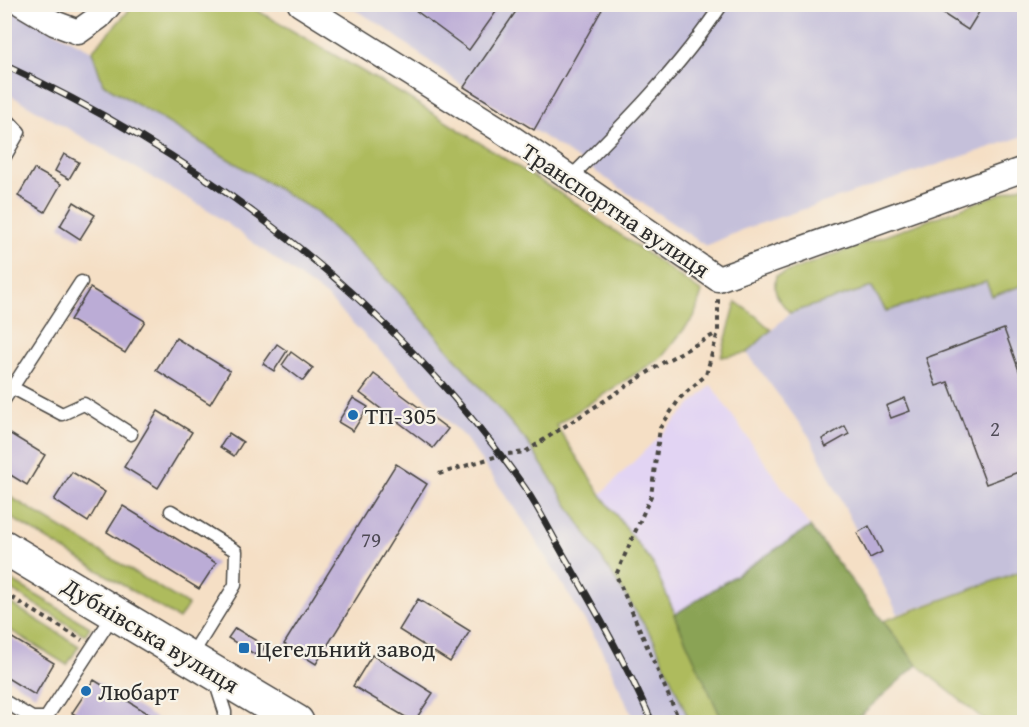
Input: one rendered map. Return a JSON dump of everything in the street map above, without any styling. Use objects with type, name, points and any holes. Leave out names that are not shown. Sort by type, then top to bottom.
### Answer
[{"type":"main road","name":"Дубнівська вулиця","points":[[4,548],[297,723]]},
{"type":"street","points":[[22,4],[78,32],[99,17],[110,4]]},
{"type":"street","name":"Транспортна вулиця","points":[[300,4],[499,129],[718,279],[1024,169]]},
{"type":"lane","points":[[570,178],[632,116],[697,42],[722,4]]},
{"type":"lane","points":[[4,116],[19,132],[4,158]]},
{"type":"lane","points":[[4,400],[81,282]]},
{"type":"lane","points":[[13,388],[62,414],[84,404],[131,434]]},
{"type":"lane","points":[[171,512],[236,552],[236,585],[201,665],[225,712],[225,723]]},
{"type":"lane","points":[[4,701],[32,718],[46,718],[115,613]]},
{"type":"path","points":[[680,723],[616,575],[651,496],[660,428],[680,398],[706,375],[718,332],[718,279]]},
{"type":"path","points":[[439,474],[501,455],[525,452],[664,362],[718,332]]},
{"type":"path","points":[[4,593],[93,646]]},
{"type":"shaded area","points":[[4,5],[92,51],[103,84],[315,211],[399,292],[528,443],[654,640],[690,722],[635,722],[598,642],[523,520],[466,439],[327,297],[210,211],[5,92]]},
{"type":"shaded area","points":[[346,5],[1024,5],[1024,136],[744,229],[706,246],[534,130],[464,87],[381,25]]},
{"type":"shaded area","points":[[986,282],[992,296],[1024,285],[1024,570],[898,614],[809,436],[747,353],[790,313],[872,287],[887,311]]},
{"type":"shaded area","points":[[711,385],[810,527],[674,615],[653,564],[601,494]]},
{"type":"green space","points":[[134,5],[248,5],[407,97],[569,199],[702,292],[694,317],[662,357],[556,425],[601,495],[653,564],[723,722],[690,722],[654,640],[528,443],[399,292],[315,211],[103,84],[92,51]]},
{"type":"green space","points":[[1024,185],[1024,285],[992,296],[986,282],[886,311],[872,287],[790,313],[777,296],[776,276]]},
{"type":"green space","points":[[736,302],[771,330],[747,353],[721,357]]},
{"type":"green space","points":[[4,493],[188,605],[179,619],[5,514]]},
{"type":"green space","points":[[810,527],[917,665],[853,722],[723,722],[674,615]]},
{"type":"green space","points":[[1024,570],[1024,722],[987,722],[917,665],[883,621]]},
{"type":"green space","points":[[4,576],[90,627],[85,635],[5,586]]},
{"type":"green space","points":[[5,600],[79,646],[67,665],[5,627]]},
{"type":"building","points":[[407,4],[485,4],[496,12],[469,50]]},
{"type":"building","points":[[521,4],[605,4],[534,130],[464,87]]},
{"type":"building","points":[[928,4],[984,4],[968,30]]},
{"type":"building","points":[[64,154],[79,162],[69,179],[55,171]]},
{"type":"building","points":[[34,169],[61,184],[45,212],[18,196]]},
{"type":"building","points":[[74,202],[95,215],[80,239],[60,226]]},
{"type":"building","points":[[90,288],[145,321],[125,353],[70,320]]},
{"type":"building","points":[[1004,329],[1021,376],[1024,375],[1024,470],[986,484],[948,382],[936,386],[926,358]]},
{"type":"building","points":[[176,338],[230,371],[210,404],[156,370]]},
{"type":"building","points":[[277,344],[287,351],[274,371],[263,364]]},
{"type":"building","points":[[291,352],[313,368],[303,381],[282,365]]},
{"type":"building","points":[[374,374],[448,429],[433,448],[360,393]]},
{"type":"building","name":"ТП-305","points":[[353,398],[368,407],[353,431],[338,422]]},
{"type":"building","points":[[905,398],[910,411],[891,418],[886,406]]},
{"type":"building","points":[[158,411],[192,432],[158,488],[124,467]]},
{"type":"building","points":[[845,426],[849,434],[826,447],[822,439]]},
{"type":"building","points":[[4,430],[45,455],[27,485],[4,471]]},
{"type":"building","points":[[229,433],[243,442],[234,456],[220,447]]},
{"type":"building","points":[[396,464],[427,484],[316,664],[284,644]]},
{"type":"building","points":[[72,472],[105,492],[88,522],[54,500]]},
{"type":"building","points":[[123,506],[216,563],[199,589],[107,532]]},
{"type":"building","points":[[869,526],[882,552],[870,558],[857,533]]},
{"type":"building","points":[[418,599],[470,631],[450,662],[399,630]]},
{"type":"building","points":[[235,628],[265,646],[259,657],[228,638]]},
{"type":"building","points":[[4,633],[54,663],[35,695],[4,676]]},
{"type":"building","points":[[372,655],[433,693],[414,722],[353,686]]},
{"type":"building","points":[[94,680],[162,722],[88,722],[72,713]]},
{"type":"railway","points":[[4,65],[79,102],[152,144],[222,190],[289,240],[353,294],[413,352],[469,415],[526,490],[610,637],[652,722]]},
{"type":"place","name":"ТП-305","points":[[353,415]]},
{"type":"place","name":"Цегельний завод","points":[[244,648]]},
{"type":"place","name":"Любарт","points":[[86,691]]}]
